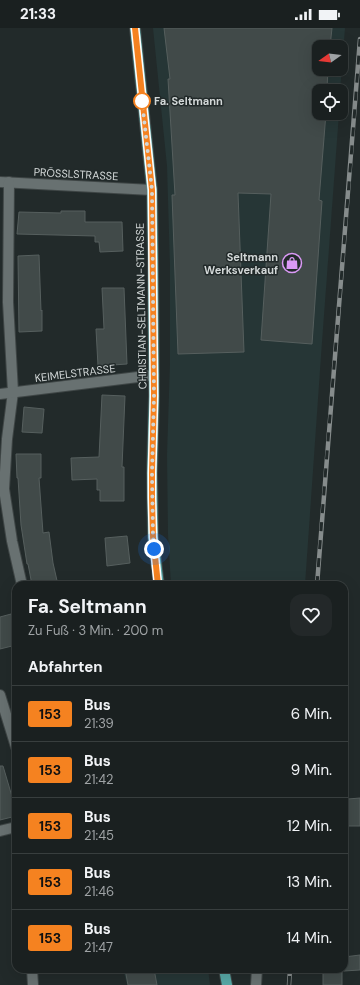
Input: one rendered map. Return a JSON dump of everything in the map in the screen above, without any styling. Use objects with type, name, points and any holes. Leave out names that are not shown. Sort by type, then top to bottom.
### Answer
[{"type":"main road","name":"CHRISTIAN-SELTMANN-STRASSE","points":[[135,28],[152,190],[154,375],[152,473],[153,537],[158,581]]},
{"type":"main road","points":[[225,973],[227,985]]},
{"type":"street","name":"PRÖSSLSTRASSE","points":[[4,182],[152,190]]},
{"type":"street","points":[[4,182],[13,392],[7,439],[4,489],[12,541],[21,581]]},
{"type":"street","name":"KEIMELSTRASSE","points":[[0,394],[154,375]]},
{"type":"street","points":[[0,695],[12,734]]},
{"type":"street","points":[[0,832],[12,829]]},
{"type":"street","points":[[32,973],[33,985]]},
{"type":"street","points":[[256,973],[256,985]]},
{"type":"shaded area","points":[[153,28],[345,28],[344,40],[312,40],[312,76],[341,76],[341,84],[312,84],[312,120],[338,120],[305,581],[171,581],[168,534],[167,455],[170,363],[170,266],[167,166]]},
{"type":"shaded area","points":[[124,973],[208,973],[210,985],[127,985]]},
{"type":"building","points":[[164,28],[332,28],[331,40],[312,40],[312,76],[328,76],[327,84],[312,84],[312,120],[325,120],[319,200],[322,201],[312,344],[261,340],[271,194],[238,193],[244,352],[178,354],[172,195],[175,195],[168,79],[170,79]]},
{"type":"building","points":[[61,211],[85,211],[85,222],[122,222],[123,251],[100,252],[99,242],[95,242],[95,236],[17,234],[19,212],[61,213]]},
{"type":"building","points":[[39,255],[42,331],[19,332],[18,256]]},
{"type":"building","points":[[102,288],[124,288],[127,364],[98,366],[96,329],[104,329]]},
{"type":"building","points":[[102,395],[125,396],[122,467],[124,467],[124,501],[100,501],[100,490],[97,490],[97,479],[72,480],[71,458],[99,457]]},
{"type":"building","points":[[24,407],[44,409],[42,433],[22,432]]},
{"type":"building","points":[[16,454],[41,454],[41,478],[39,478],[43,533],[49,532],[57,581],[31,581],[21,525]]},
{"type":"building","points":[[127,536],[130,563],[107,566],[105,538]]},
{"type":"building","points":[[11,614],[12,646],[0,649],[0,617]]},
{"type":"building","points":[[0,766],[3,766],[12,796],[12,817],[0,820]]},
{"type":"building","points":[[360,798],[360,826],[348,826],[348,799]]},
{"type":"building","points":[[360,955],[360,970],[348,971],[348,956]]},
{"type":"building","points":[[126,973],[155,973],[157,985],[128,985]]},
{"type":"building","points":[[323,973],[342,973],[342,985],[323,985]]},
{"type":"railway","points":[[317,581],[360,39]]},
{"type":"railway","points":[[289,985],[290,973]]},
{"type":"bus line","name":"153","points":[[135,28],[152,190],[154,396],[152,498],[153,537],[158,581]]},
{"type":"place","name":"Fa. Seltmann","points":[[142,101]]},
{"type":"place","name":"Seltmann Werksverkauf","points":[[292,263]]},
{"type":"route","points":[[142,101],[152,190],[154,396],[152,473],[154,549]]}]
